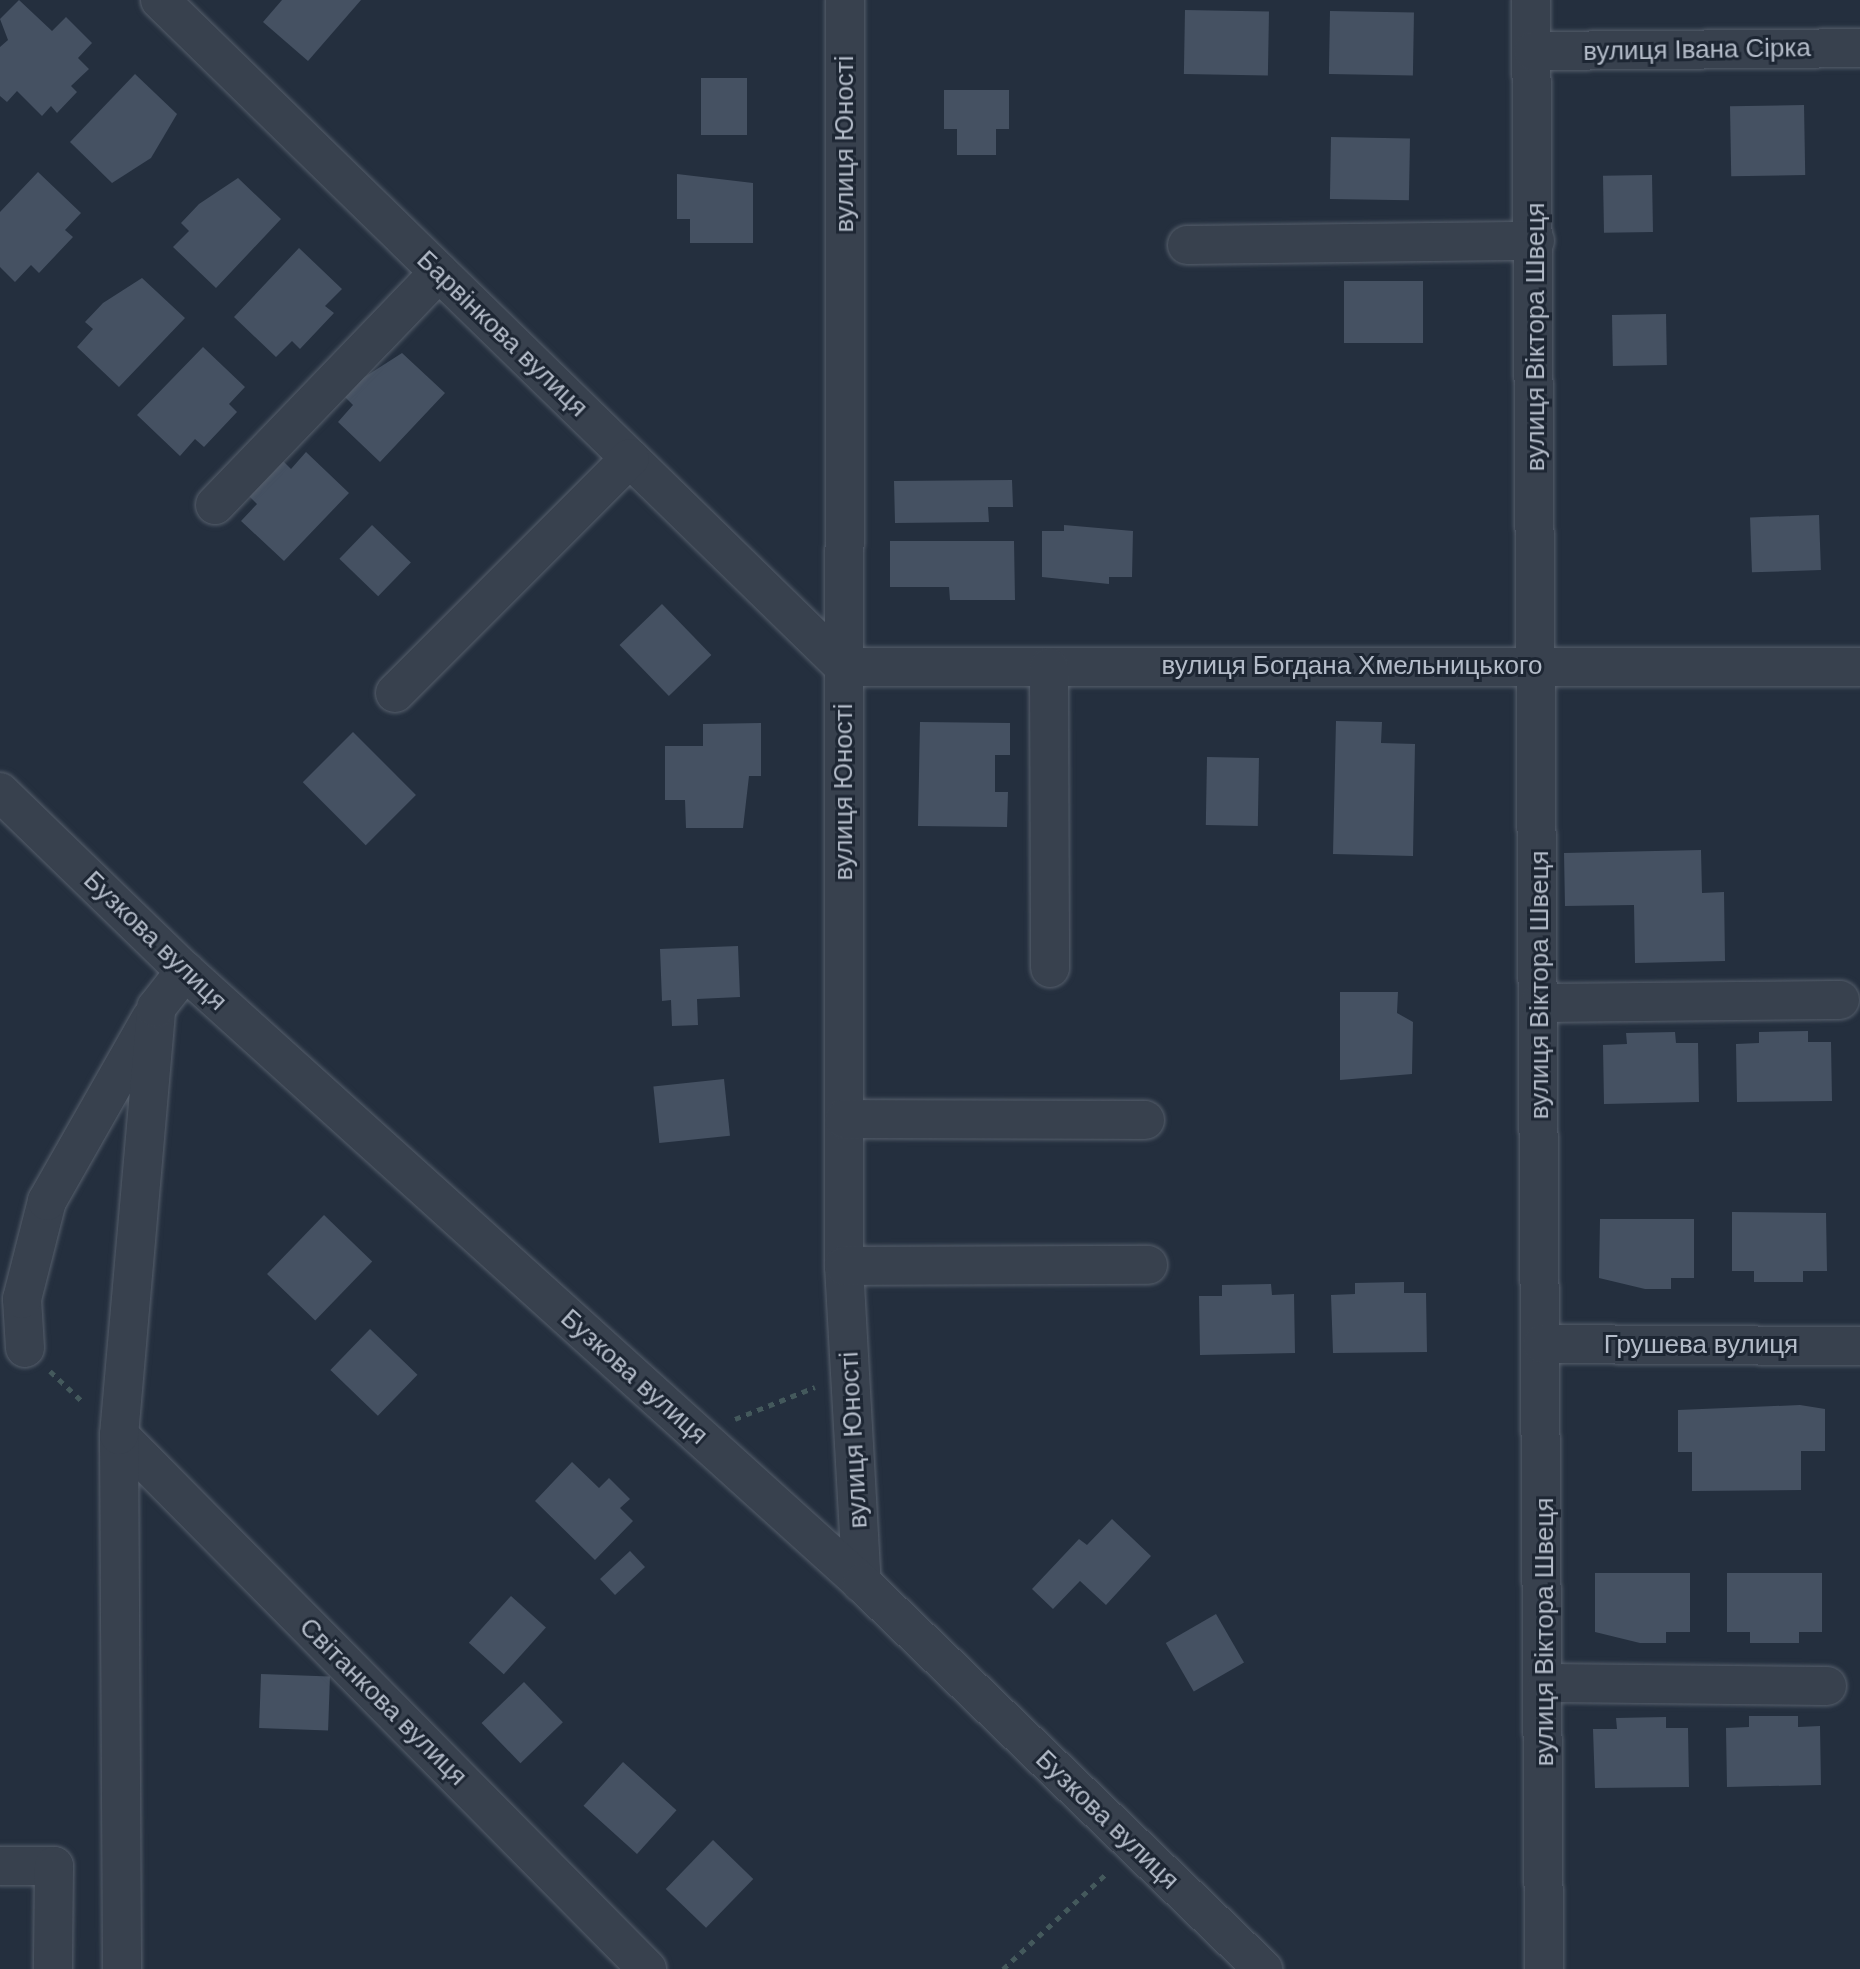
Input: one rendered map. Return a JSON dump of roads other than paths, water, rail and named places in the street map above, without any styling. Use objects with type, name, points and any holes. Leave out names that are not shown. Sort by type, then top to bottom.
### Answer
[{"type":"street","name":"Барвінкова вулиця","points":[[160,0],[844,667]]},
{"type":"street","name":"вулиця Юності","points":[[845,0],[844,1266],[862,1583]]},
{"type":"street","name":"вулиця Віктора Швеця","points":[[1531,0],[1547,1683],[1544,1969]]},
{"type":"street","name":"вулиця Івана Сірка","points":[[1533,51],[1860,48]]},
{"type":"street","points":[[1187,245],[1535,241]]},
{"type":"street","points":[[215,505],[439,272]]},
{"type":"street","points":[[395,693],[630,458]]},
{"type":"street","name":"вулиця Богдана Хмельницького","points":[[844,667],[1860,667]]},
{"type":"street","points":[[1049,667],[1050,968]]},
{"type":"street","name":"Бузкова вулиця","points":[[0,792],[185,971],[862,1583],[1263,1969]]},
{"type":"street","points":[[25,1348],[22,1299],[47,1201],[156,1008],[185,971]]},
{"type":"street","points":[[1540,1003],[1840,1000]]},
{"type":"street","points":[[122,1969],[119,1435],[156,1008]]},
{"type":"street","points":[[844,1119],[1145,1120]]},
{"type":"street","points":[[844,1266],[1148,1265]]},
{"type":"street","name":"Грушева вулиця","points":[[1542,1344],[1860,1346]]},
{"type":"street","name":"Світанкова вулиця","points":[[119,1435],[647,1969]]},
{"type":"street","points":[[1547,1683],[1827,1686]]},
{"type":"street","points":[[0,1866],[54,1866],[53,1969]]}]
